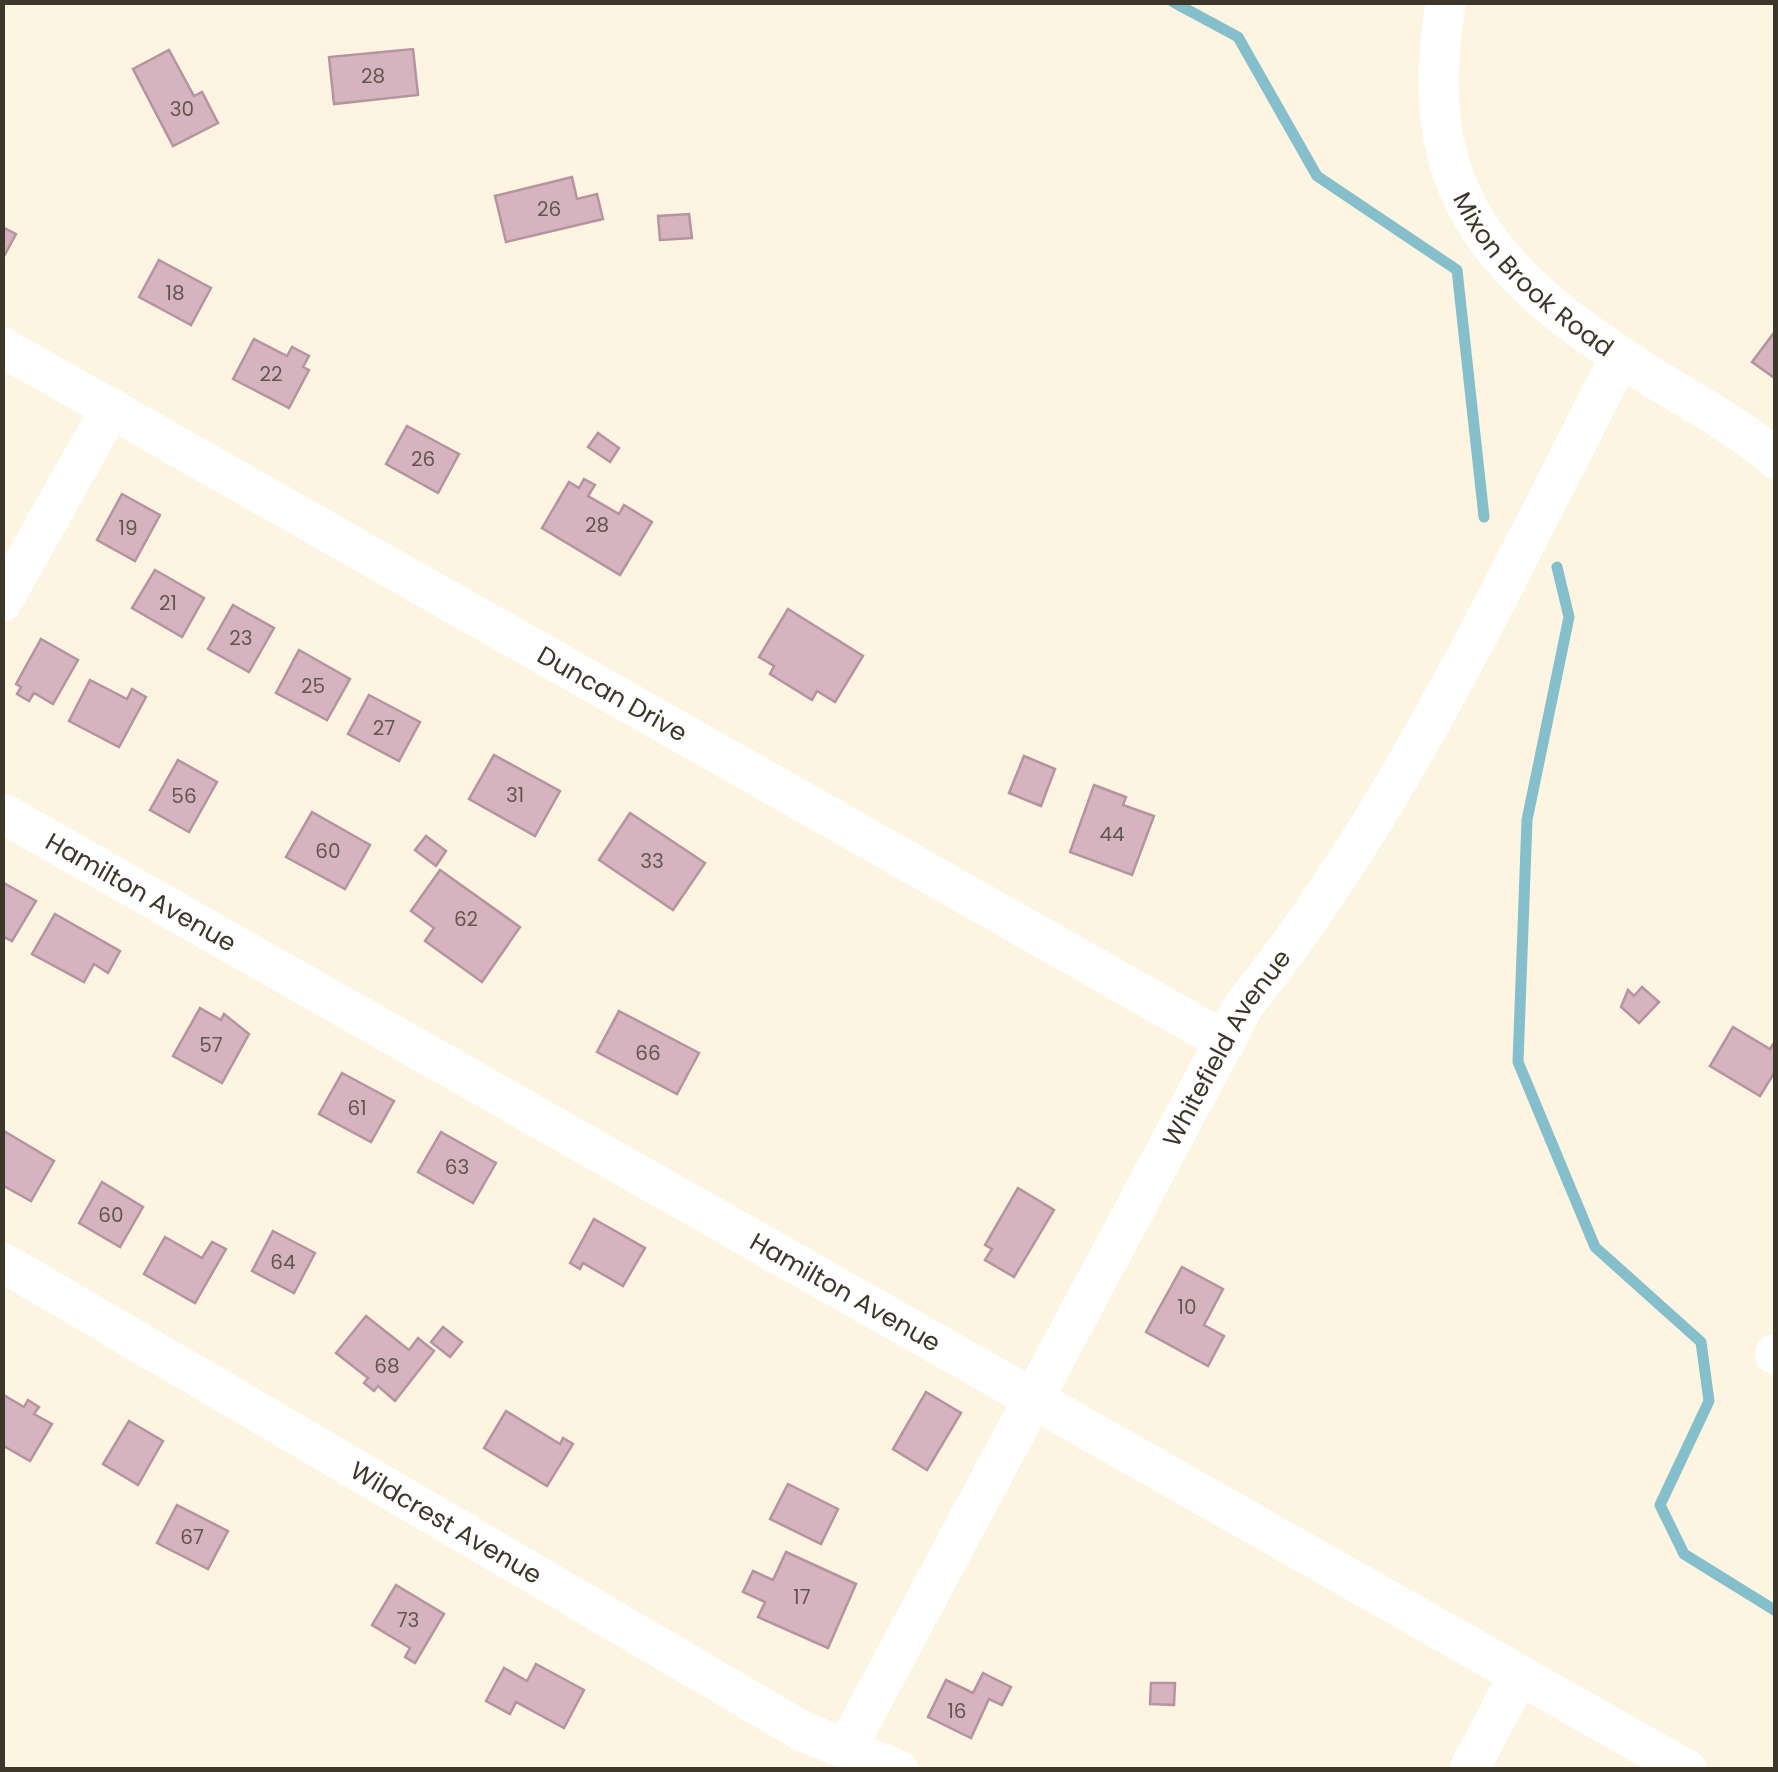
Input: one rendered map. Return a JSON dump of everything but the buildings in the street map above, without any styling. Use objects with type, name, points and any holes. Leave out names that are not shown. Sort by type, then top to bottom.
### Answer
[{"type":"street","name":"Mixon Brook Road","points":[[1446,2],[1440,51],[1443,141],[1453,183],[1477,230],[1502,262],[1557,312],[1621,356],[1735,424],[1776,459]]},
{"type":"street","name":"Duncan Drive","points":[[2,346],[1226,1042]]},
{"type":"street","name":"Whitefield Avenue","points":[[846,1749],[1244,1005],[1290,946],[1403,768],[1466,659],[1621,356]]},
{"type":"street","points":[[2,602],[111,408]]},
{"type":"street","name":"Hamilton Avenue","points":[[2,813],[1687,1770]]},
{"type":"street","name":"Wildcrest Avenue","points":[[2,1262],[802,1731],[898,1770]]},
{"type":"street","points":[[1469,1770],[1519,1674]]},
{"type":"waterway","points":[[1173,2],[1238,37],[1317,176],[1457,270],[1484,517]]},
{"type":"waterway","points":[[1557,567],[1569,617],[1527,820],[1518,1062],[1595,1247],[1701,1342],[1709,1401],[1660,1505],[1684,1554],[1776,1611]]}]
